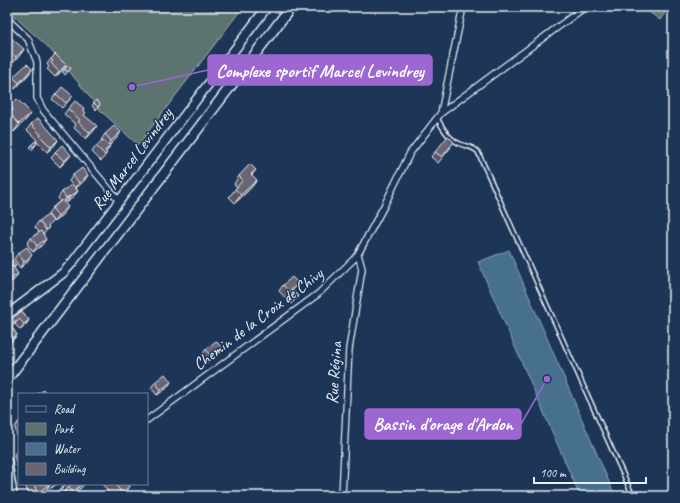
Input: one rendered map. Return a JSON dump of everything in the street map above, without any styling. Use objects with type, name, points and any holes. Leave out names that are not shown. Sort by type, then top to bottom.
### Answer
[{"type":"main road","points":[[7,379],[291,7]]},
{"type":"street","name":"Rue Marcel Levindrey","points":[[7,315],[63,273],[72,263],[267,7]]},
{"type":"street","points":[[439,115],[463,7]]},
{"type":"street","name":"Chemin de la Croix de Chivy","points":[[148,419],[318,294],[358,254],[410,153],[439,115],[585,7]]},
{"type":"street","points":[[7,19],[28,38],[37,62],[37,98],[43,110],[119,201]]},
{"type":"street","name":"Rue Régina","points":[[342,496],[349,349],[362,269],[358,254]]},
{"type":"street","points":[[7,460],[13,496]]},
{"type":"street","points":[[46,496],[61,485]]},
{"type":"lane","points":[[439,115],[445,132],[462,145],[475,149],[478,152],[633,496]]},
{"type":"green space","points":[[7,7],[243,7],[138,145],[101,111],[46,45],[7,10]]},
{"type":"green space","points":[[642,7],[669,7],[660,20]]},
{"type":"water","points":[[509,250],[615,496],[580,496],[478,262]]},
{"type":"building","points":[[11,38],[24,49],[16,57],[7,49],[7,42]]},
{"type":"building","points":[[55,54],[66,65],[59,72],[51,63],[53,61],[51,59]]},
{"type":"building","points":[[27,64],[32,69],[19,83],[13,77]]},
{"type":"building","points":[[68,66],[71,68],[67,72],[65,69]]},
{"type":"building","points":[[62,87],[73,96],[66,103],[56,94]]},
{"type":"building","points":[[17,99],[31,113],[19,124],[10,114],[13,110],[10,106]]},
{"type":"building","points":[[96,100],[100,104],[98,107],[94,103]]},
{"type":"building","points":[[75,101],[84,108],[83,110],[86,113],[84,115],[97,126],[90,133],[78,122],[80,120],[68,109]]},
{"type":"building","points":[[38,118],[58,140],[51,147],[31,124]]},
{"type":"building","points":[[114,126],[121,132],[111,141],[105,134]]},
{"type":"building","points":[[448,136],[454,142],[442,157],[435,152]]},
{"type":"building","points":[[103,140],[110,146],[105,151],[107,153],[105,155],[96,146]]},
{"type":"building","points":[[35,141],[37,143],[33,147],[31,145]]},
{"type":"building","points":[[62,145],[71,155],[64,161],[55,152]]},
{"type":"building","points":[[250,164],[256,170],[251,174],[257,180],[241,195],[235,189],[243,180],[239,176]]},
{"type":"building","points":[[82,168],[88,175],[79,183],[73,175]]},
{"type":"building","points":[[72,184],[78,191],[66,198],[62,192]]},
{"type":"building","points":[[62,200],[68,207],[58,216],[52,208]]},
{"type":"building","points":[[48,215],[53,221],[46,230],[39,221]]},
{"type":"building","points":[[41,231],[46,239],[37,246],[31,238]]},
{"type":"building","points":[[27,247],[32,255],[24,262],[18,253]]},
{"type":"building","points":[[12,260],[16,265],[13,266],[10,262]]},
{"type":"building","points":[[13,266],[18,274],[10,280],[7,276],[7,270]]},
{"type":"building","points":[[292,277],[298,283],[291,290],[298,296],[295,298],[283,285]]},
{"type":"building","points":[[22,311],[29,320],[24,324],[19,319],[14,322],[12,318]]},
{"type":"building","points":[[7,323],[17,335],[11,339],[7,333]]},
{"type":"building","points":[[216,341],[222,348],[211,357],[206,349]]},
{"type":"building","points":[[165,374],[171,382],[161,390],[155,382]]},
{"type":"building","points":[[44,390],[46,393],[39,393]]},
{"type":"building","points":[[34,485],[49,485],[37,493]]},
{"type":"building","points":[[71,485],[81,485],[73,492],[68,487]]},
{"type":"building","points":[[116,485],[130,485],[130,486],[122,493]]},
{"type":"building","points":[[64,491],[68,496],[58,496]]},
{"type":"place","name":"Complexe sportif Marcel Levindrey","points":[[132,87]]},
{"type":"place","name":"Bassin d'orage d'Ardon","points":[[547,379]]}]
